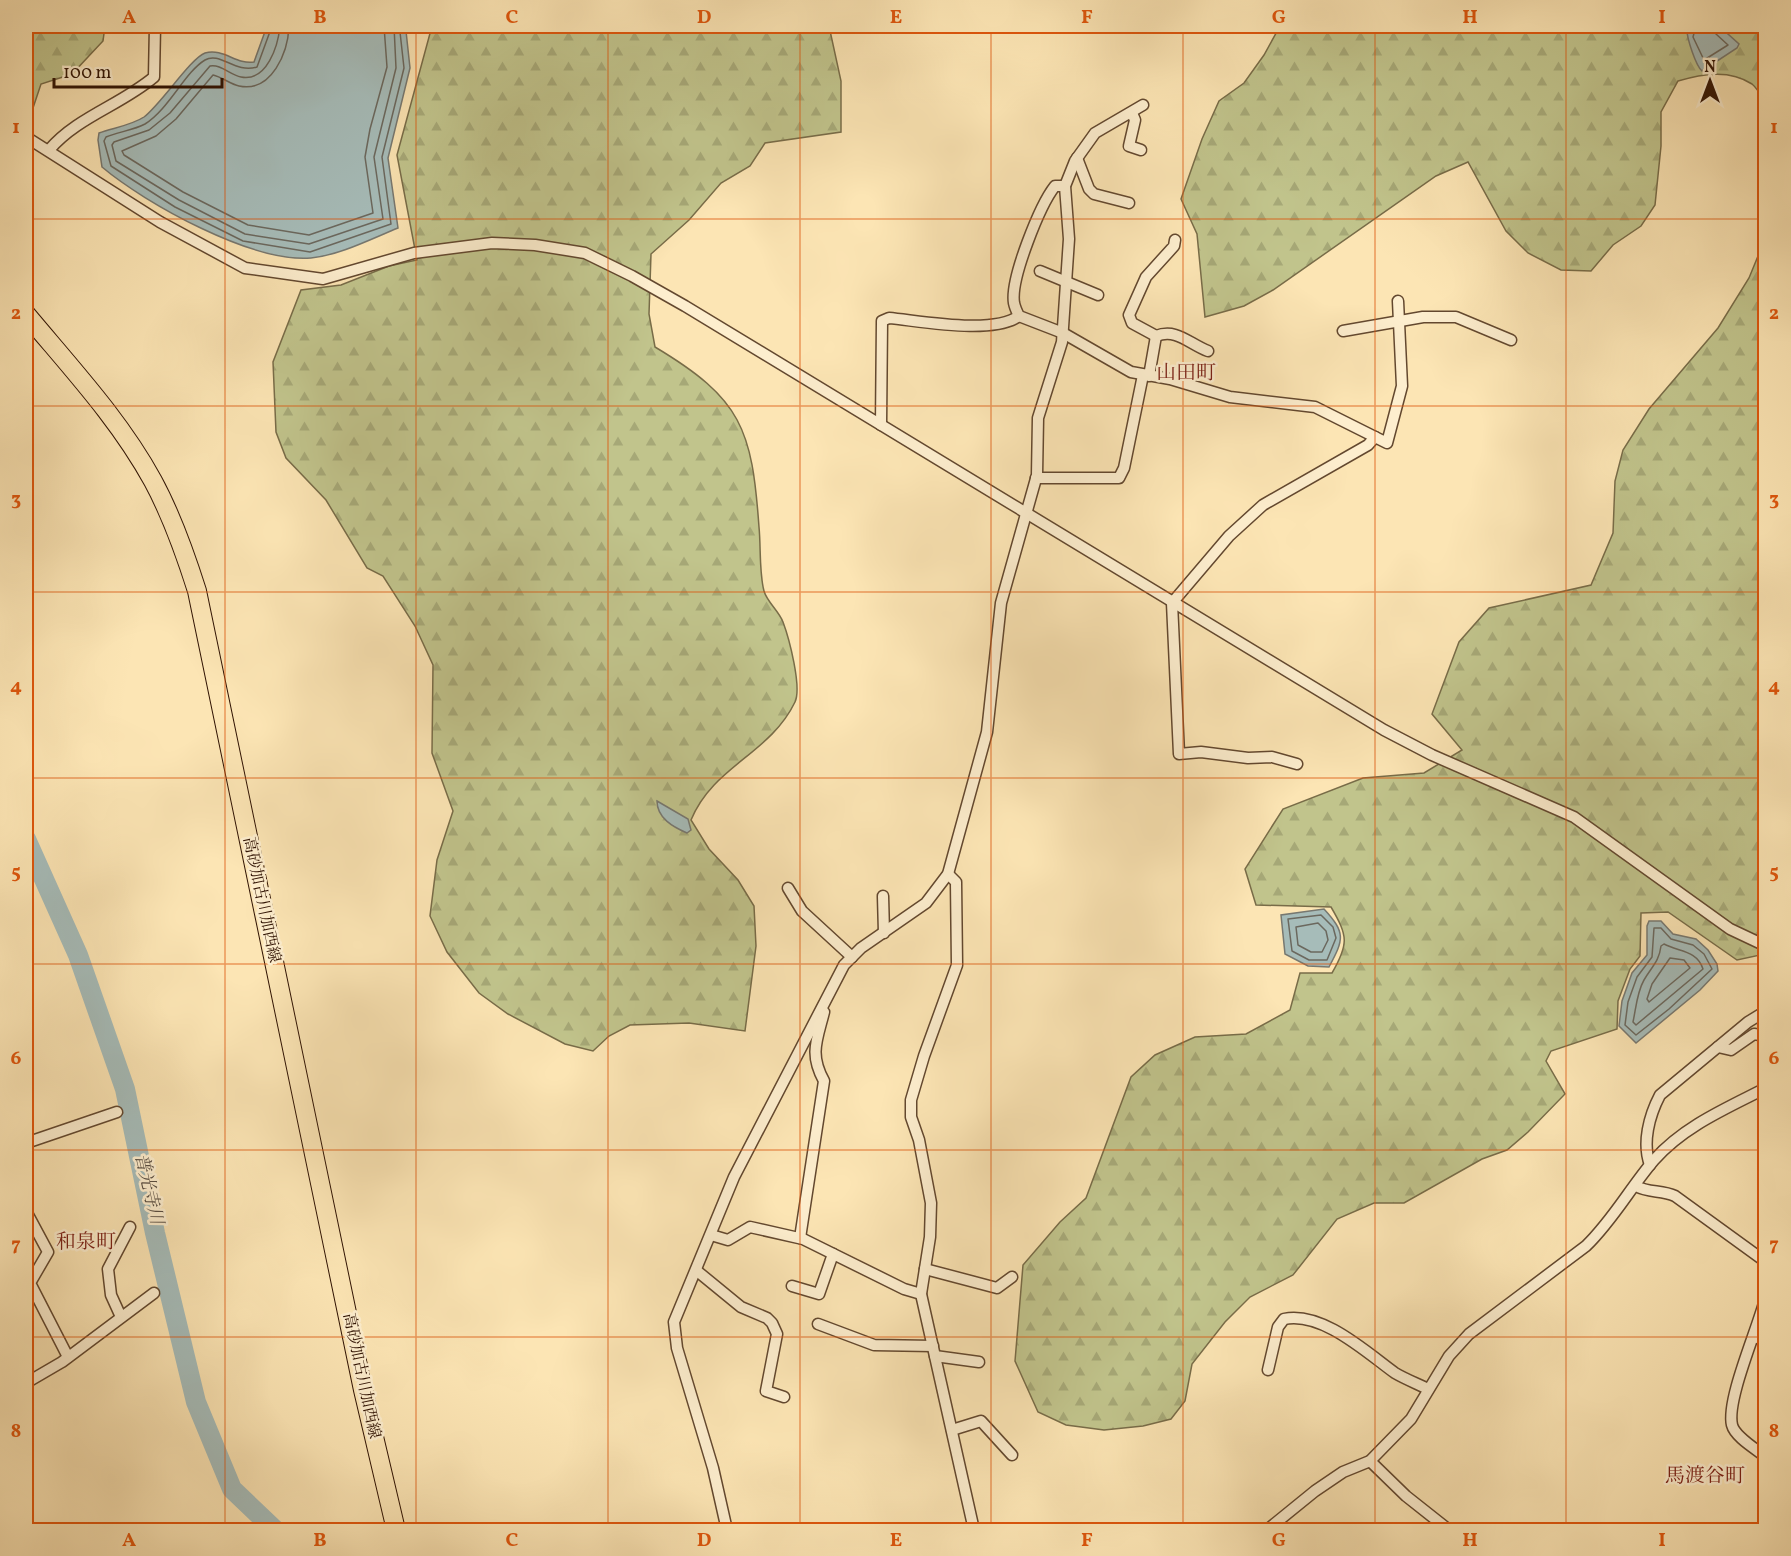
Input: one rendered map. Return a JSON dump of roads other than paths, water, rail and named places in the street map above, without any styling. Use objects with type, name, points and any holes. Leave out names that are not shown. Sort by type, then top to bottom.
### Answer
[{"type":"main road","name":"高砂加古川加西線","points":[[26,314],[104,406],[148,472],[178,532],[197,591],[363,1390],[396,1530]]},
{"type":"street","points":[[48,150],[63,133],[134,94],[154,77],[155,26]]},
{"type":"street","points":[[727,1530],[713,1468],[677,1348],[674,1322],[734,1177],[844,965],[926,903],[948,874],[987,732],[1001,603],[1036,478],[1038,418],[1063,333],[1069,239],[1065,186],[1077,158],[1095,134],[1143,105]]},
{"type":"street","points":[[1132,113],[1135,120],[1129,146],[1140,150]]},
{"type":"street","points":[[26,137],[160,222],[245,268],[323,279],[414,253],[492,243],[535,245],[585,253],[641,281],[1384,730],[1432,755],[1574,817],[1730,929],[1766,946]]},
{"type":"street","points":[[1077,158],[1089,189],[1094,194],[1129,203]]},
{"type":"street","points":[[1065,186],[1055,186],[1049,194],[1025,250],[1013,302],[1019,316],[1032,324],[1063,333],[1131,372],[1230,397],[1314,407],[1387,443],[1402,386],[1401,323],[1398,301]]},
{"type":"street","points":[[1175,240],[1174,246],[1146,277],[1129,315],[1132,323],[1156,336],[1166,333],[1177,334],[1209,351]]},
{"type":"street","points":[[1040,271],[1098,295]]},
{"type":"street","points":[[881,425],[882,321],[889,318],[971,325],[995,324],[1019,316]]},
{"type":"street","points":[[1343,332],[1401,323],[1423,317],[1455,317],[1511,340]]},
{"type":"street","points":[[1036,478],[1119,478],[1156,336]]},
{"type":"street","points":[[1297,764],[1272,757],[1248,758],[1201,752],[1179,754],[1172,603],[1229,536],[1263,505],[1368,445],[1375,437]]},
{"type":"street","points":[[948,874],[956,882],[957,965],[911,1100],[911,1117],[919,1140],[931,1203],[921,1294],[974,1530]]},
{"type":"street","points":[[788,888],[802,910],[852,957]]},
{"type":"street","points":[[883,896],[884,933]]},
{"type":"street","points":[[800,1238],[824,1080],[816,1065],[814,1051],[824,1012],[820,1009]]},
{"type":"street","points":[[1650,1166],[1646,1155],[1647,1138],[1654,1108],[1660,1095],[1766,1011]]},
{"type":"street","points":[[1718,1047],[1731,1050],[1754,1034],[1766,1036]]},
{"type":"street","points":[[1267,1530],[1314,1491],[1343,1472],[1370,1461],[1411,1419],[1449,1356],[1469,1334],[1586,1246],[1603,1229],[1650,1166],[1688,1130],[1766,1088]]},
{"type":"street","points":[[26,1143],[117,1112]]},
{"type":"street","points":[[1636,1186],[1643,1190],[1665,1191],[1766,1262]]},
{"type":"street","points":[[26,1211],[48,1252],[28,1280],[68,1357]]},
{"type":"street","points":[[121,1317],[111,1295],[108,1269],[130,1227]]},
{"type":"street","points":[[711,1235],[728,1240],[750,1227],[800,1238],[921,1294]]},
{"type":"street","points":[[792,1286],[819,1294],[833,1254]]},
{"type":"street","points":[[925,1269],[997,1288],[1012,1277]]},
{"type":"street","points":[[697,1270],[741,1306],[771,1322],[777,1334],[766,1391],[784,1396]]},
{"type":"street","points":[[26,1383],[68,1357],[154,1293]]},
{"type":"street","points":[[1766,1296],[1739,1381],[1732,1425],[1735,1431],[1766,1457]]},
{"type":"street","points":[[1268,1370],[1278,1327],[1284,1319],[1293,1317],[1341,1333],[1397,1374],[1428,1389]]},
{"type":"street","points":[[818,1324],[874,1345],[934,1351],[979,1362]]},
{"type":"street","points":[[1754,1336],[1766,1342]]},
{"type":"street","points":[[952,1430],[981,1421],[1012,1455]]},
{"type":"street","points":[[1370,1461],[1406,1496],[1449,1530]]},
{"type":"street","points":[[26,1524],[28,1530]]},
{"type":"water","points":[[267,26],[409,26],[406,31],[410,68],[388,158],[398,228],[333,254],[311,258],[287,257],[260,251],[201,228],[145,198],[102,167],[99,133],[144,117],[192,63],[205,53],[218,53],[241,61],[254,62]]},
{"type":"water","points":[[1692,26],[1719,26],[1739,44],[1737,48],[1702,71],[1688,40],[1687,30]]},
{"type":"water","points":[[657,801],[688,819],[691,830],[687,833],[667,821],[660,812]]},
{"type":"water","points":[[1324,909],[1336,924],[1340,936],[1338,950],[1329,967],[1308,966],[1285,954],[1281,915]]},
{"type":"water","points":[[1649,921],[1661,921],[1673,934],[1696,939],[1708,950],[1717,964],[1718,971],[1700,990],[1636,1043],[1619,1026],[1622,1001],[1632,973],[1647,955]]},
{"type":"waterway","name":"普光寺川","points":[[26,839],[78,955],[125,1089],[155,1233],[196,1402],[232,1489],[275,1530]]},
{"type":"district","name":"山田町","points":[[1186,374]]},
{"type":"district","name":"和泉町","points":[[86,1243]]},
{"type":"district","name":"馬渡谷町","points":[[1705,1477]]}]
